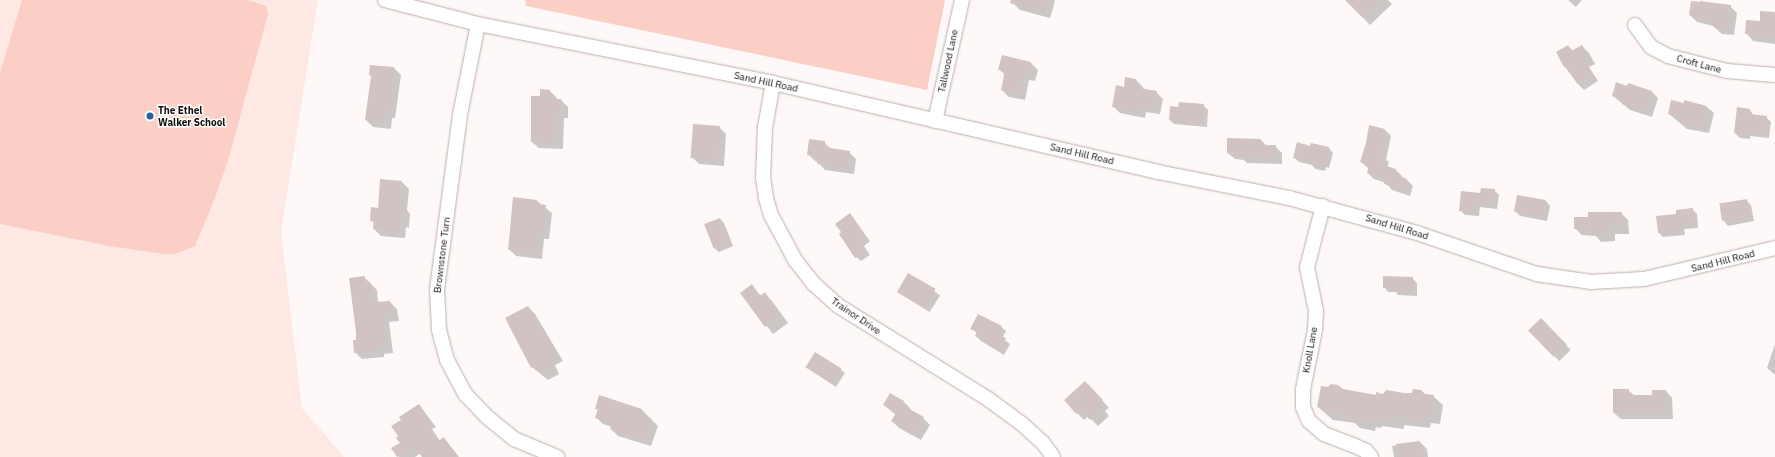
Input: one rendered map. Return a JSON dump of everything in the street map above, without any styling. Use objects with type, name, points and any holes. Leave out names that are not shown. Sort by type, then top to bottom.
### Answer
[{"type":"street","name":"Sand Hill Road","points":[[385,0],[478,24],[773,84],[936,122],[1081,153],[1158,172],[1323,206],[1417,233],[1537,274],[1591,282],[1644,279],[1775,248]]},
{"type":"street","name":"Tallwood Lane","points":[[936,122],[962,0]]},
{"type":"street","name":"Brownstone Turn","points":[[478,24],[460,115],[437,289],[439,330],[447,360],[466,395],[487,417],[514,439],[557,457]]},
{"type":"street","name":"Croft Lane","points":[[1636,25],[1651,47],[1668,56],[1726,71],[1775,75]]},
{"type":"street","name":"Trainor Drive","points":[[773,84],[765,128],[763,177],[766,198],[771,215],[794,260],[814,284],[837,305],[988,399],[1022,424],[1043,443],[1053,457]]},
{"type":"street","name":"Knoll Lane","points":[[1323,206],[1307,267],[1316,311],[1315,330],[1302,389],[1303,408],[1309,421],[1324,434],[1366,451],[1371,457]]},
{"type":"shaded area","name":"The Ethel Walker School","points":[[0,0],[318,0],[281,232],[302,408],[344,457],[0,457]]},
{"type":"shaded area","points":[[22,0],[248,0],[266,6],[268,14],[229,157],[215,198],[195,246],[175,254],[164,254],[109,246],[0,224],[0,73]]},
{"type":"shaded area","points":[[525,0],[945,0],[927,90],[526,6]]},
{"type":"building","points":[[1011,0],[1046,0],[1043,12],[1010,3]]},
{"type":"building","points":[[1345,0],[1383,0],[1363,18]]},
{"type":"building","points":[[1691,1],[1731,5],[1727,29],[1714,27],[1715,22],[1708,22],[1708,20],[1689,15]]},
{"type":"building","points":[[1760,11],[1775,12],[1775,38],[1745,34],[1746,20],[1760,21]]},
{"type":"building","points":[[1568,45],[1571,51],[1582,45],[1588,56],[1583,59],[1592,74],[1577,83],[1567,66],[1564,67],[1556,52]]},
{"type":"building","points":[[1002,55],[1031,62],[1028,75],[1023,74],[1018,94],[1001,90],[1005,71],[998,70]]},
{"type":"building","points":[[370,65],[394,67],[389,112],[385,111],[384,122],[365,120],[371,76],[369,75]]},
{"type":"building","points":[[1125,77],[1136,79],[1135,87],[1157,91],[1154,108],[1140,105],[1138,112],[1112,107],[1116,85],[1124,87]]},
{"type":"building","points":[[1616,82],[1627,86],[1628,83],[1652,91],[1646,111],[1622,104],[1623,100],[1612,96]]},
{"type":"building","points":[[540,89],[550,90],[550,99],[561,99],[561,112],[557,112],[556,143],[531,142],[531,96],[540,96]]},
{"type":"building","points":[[1671,100],[1684,103],[1684,100],[1707,106],[1702,127],[1679,122],[1680,117],[1668,114]]},
{"type":"building","points":[[1179,102],[1204,104],[1202,123],[1169,120],[1170,106],[1178,107]]},
{"type":"building","points":[[1737,107],[1750,109],[1750,114],[1767,116],[1765,134],[1746,132],[1746,135],[1734,133]]},
{"type":"building","points":[[693,124],[720,126],[718,160],[691,158]]},
{"type":"building","points":[[1369,125],[1385,129],[1380,154],[1383,155],[1380,164],[1396,169],[1395,174],[1407,179],[1403,190],[1384,184],[1386,179],[1367,173],[1369,165],[1360,162],[1366,143]]},
{"type":"building","points":[[1227,138],[1261,139],[1261,145],[1276,145],[1275,158],[1239,156],[1239,154],[1227,153]]},
{"type":"building","points":[[809,139],[825,141],[824,147],[850,151],[848,168],[817,164],[818,156],[807,155]]},
{"type":"building","points":[[1297,142],[1310,146],[1311,143],[1329,147],[1325,164],[1321,163],[1321,167],[1310,164],[1310,162],[1293,158]]},
{"type":"building","points":[[380,179],[402,181],[400,206],[404,206],[403,221],[400,221],[399,232],[373,229],[374,221],[370,221],[371,207],[378,208]]},
{"type":"building","points":[[1481,188],[1495,189],[1493,205],[1475,203],[1475,212],[1459,211],[1461,191],[1480,193]]},
{"type":"building","points":[[1517,195],[1546,200],[1543,217],[1514,212]]},
{"type":"building","points":[[513,197],[537,200],[537,204],[546,205],[542,233],[538,232],[535,253],[508,250]]},
{"type":"building","points":[[1747,199],[1750,217],[1722,221],[1719,203]]},
{"type":"building","points":[[1693,208],[1694,223],[1680,225],[1681,231],[1658,233],[1656,216],[1676,214],[1676,210]]},
{"type":"building","points":[[1588,212],[1622,212],[1622,227],[1609,227],[1609,235],[1593,235],[1593,230],[1574,229],[1574,217],[1588,217]]},
{"type":"building","points":[[850,213],[866,236],[860,241],[866,250],[855,258],[839,234],[841,232],[835,224]]},
{"type":"building","points":[[720,218],[729,242],[713,248],[704,224]]},
{"type":"building","points":[[908,273],[936,289],[925,308],[897,292]]},
{"type":"building","points":[[365,276],[365,282],[370,282],[373,302],[390,301],[393,314],[383,315],[387,346],[377,347],[377,350],[354,353],[353,340],[356,340],[356,332],[349,278]]},
{"type":"building","points":[[1383,276],[1413,277],[1413,291],[1393,291],[1393,288],[1383,288]]},
{"type":"building","points":[[752,284],[760,296],[765,292],[781,316],[765,327],[740,293]]},
{"type":"building","points":[[528,306],[557,354],[548,358],[553,367],[540,373],[536,365],[531,368],[505,318]]},
{"type":"building","points":[[978,314],[1002,326],[997,334],[1006,338],[1000,351],[975,336],[977,332],[970,329]]},
{"type":"building","points":[[1541,318],[1567,345],[1554,357],[1528,331]]},
{"type":"building","points":[[815,352],[841,368],[832,384],[805,367]]},
{"type":"building","points":[[1085,381],[1103,400],[1099,403],[1103,408],[1090,420],[1081,410],[1076,414],[1064,400]]},
{"type":"building","points":[[1331,384],[1338,385],[1343,389],[1376,395],[1376,392],[1383,394],[1386,390],[1412,393],[1413,389],[1421,390],[1425,394],[1434,395],[1431,415],[1422,414],[1422,420],[1395,416],[1395,421],[1367,418],[1367,422],[1350,419],[1351,416],[1323,411],[1323,408],[1317,407],[1321,386],[1328,387]]},
{"type":"building","points":[[1613,389],[1629,389],[1629,395],[1652,395],[1652,390],[1666,390],[1666,412],[1613,413]]},
{"type":"building","points":[[890,393],[904,401],[902,405],[924,417],[914,434],[891,421],[896,413],[883,405]]},
{"type":"building","points":[[599,395],[642,409],[641,414],[651,418],[644,440],[610,429],[612,423],[595,418],[598,409],[595,409]]},
{"type":"building","points":[[419,404],[430,420],[426,422],[438,441],[444,437],[457,457],[422,457],[415,446],[397,457],[391,448],[400,443],[396,438],[398,436],[391,426],[401,420],[399,417]]},
{"type":"building","points":[[1420,441],[1422,457],[1398,457],[1396,444]]},
{"type":"place","name":"The Ethel Walker School","points":[[150,116]]}]
